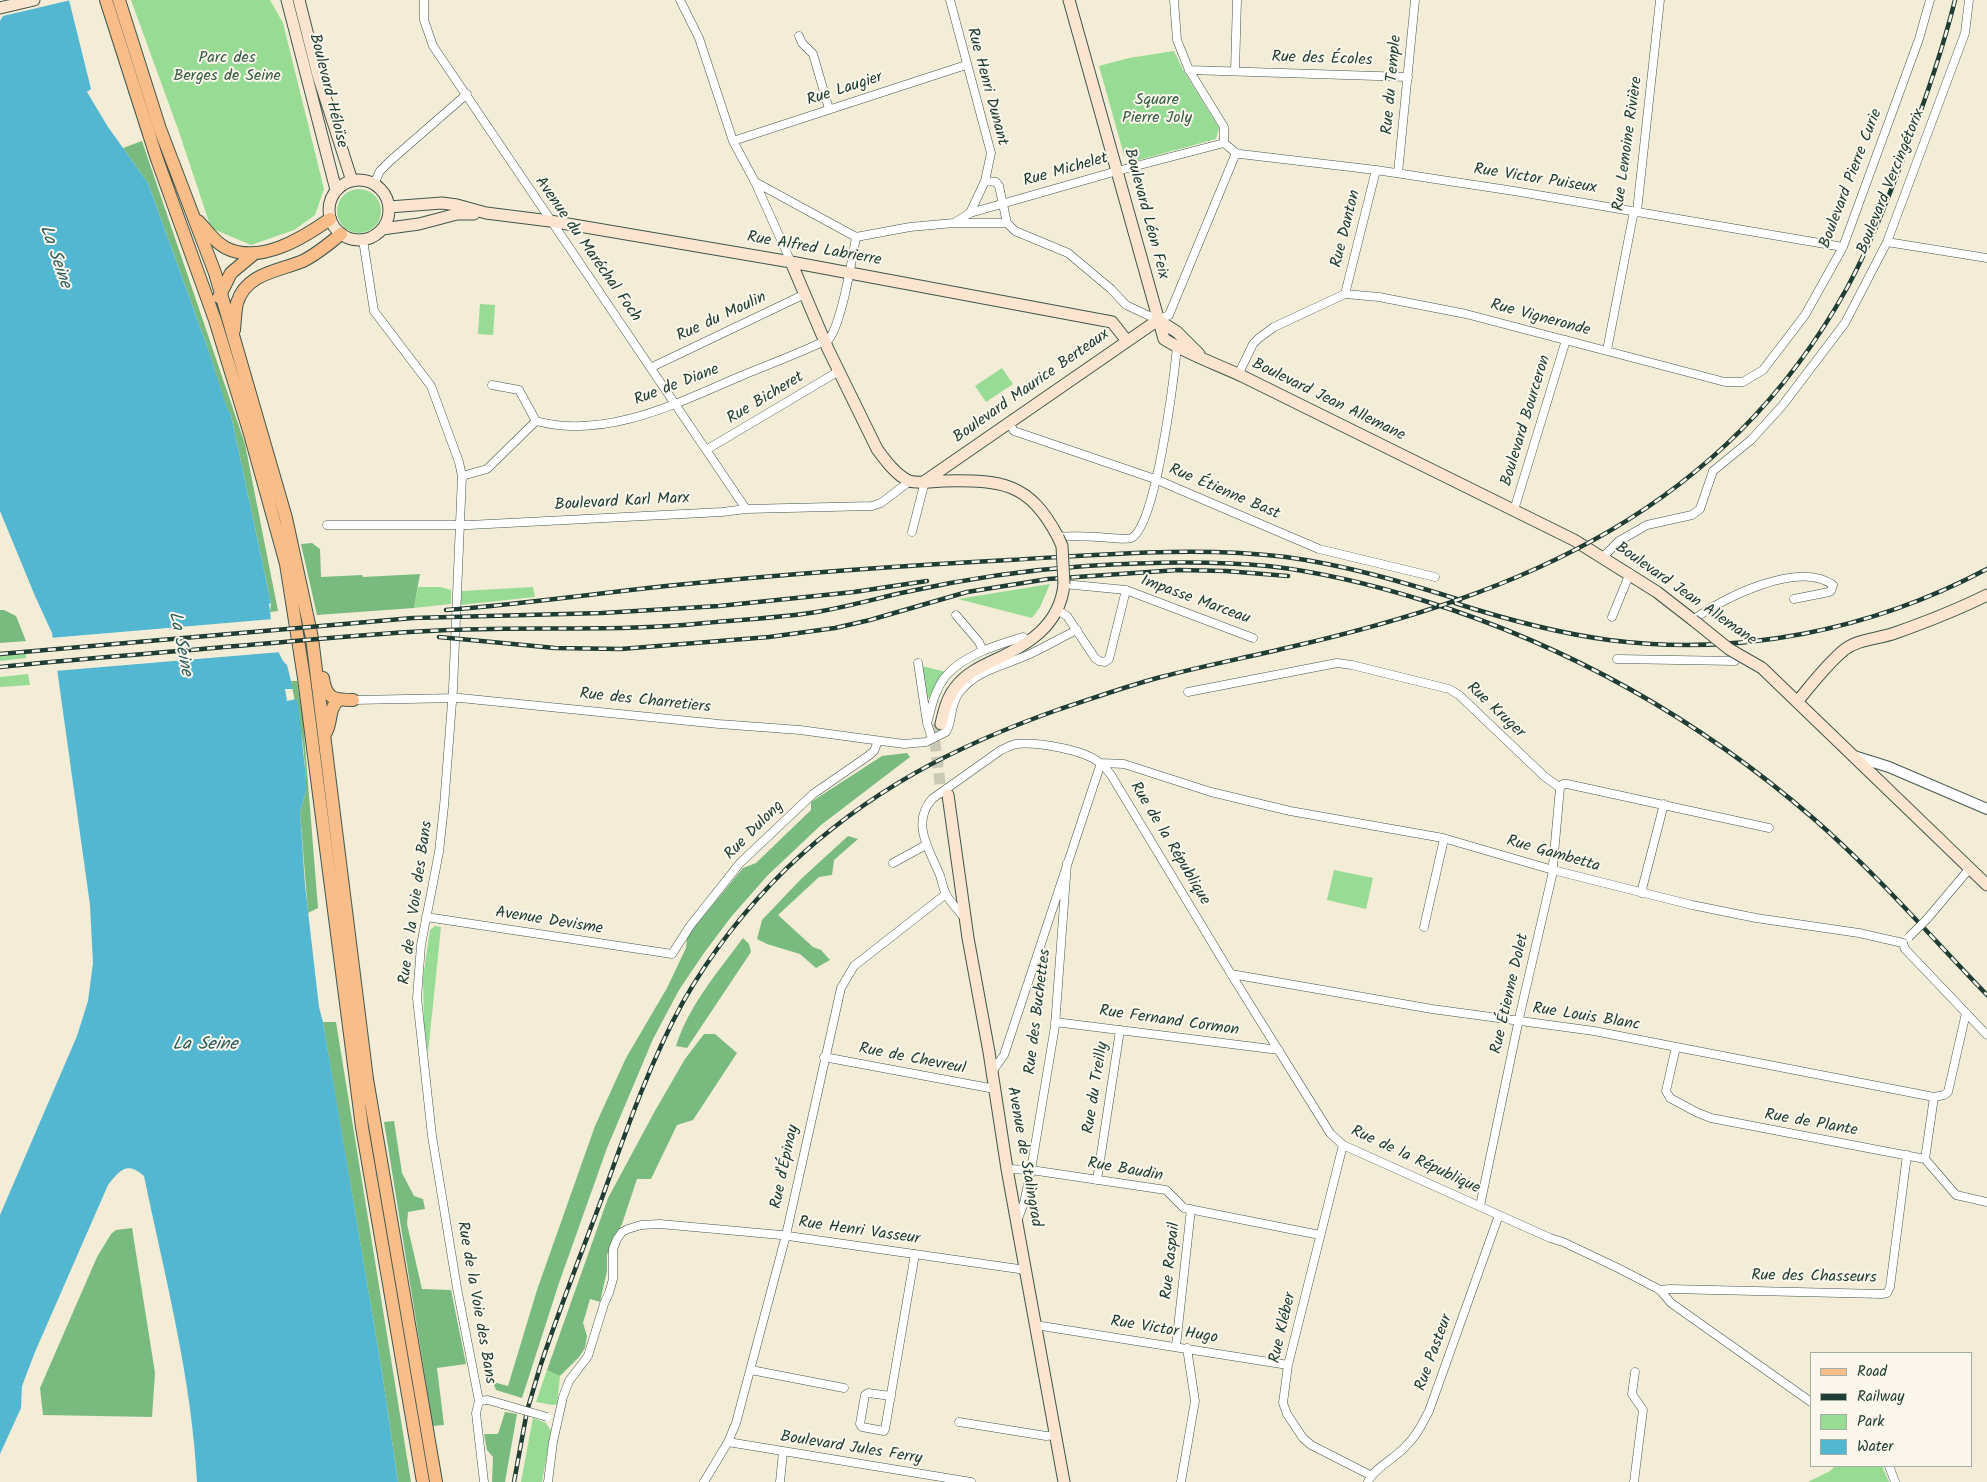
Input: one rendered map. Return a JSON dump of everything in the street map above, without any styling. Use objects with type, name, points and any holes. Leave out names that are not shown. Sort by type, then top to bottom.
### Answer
[{"type":"main road","points":[[0,8],[34,0]]},
{"type":"main road","points":[[106,0],[157,159],[215,320],[274,518],[293,602],[361,1118],[423,1482]]},
{"type":"main road","points":[[119,0],[160,129],[215,273],[291,536],[312,638],[367,1079],[436,1482]]},
{"type":"main road","name":"Boulevard Héloïse","points":[[287,0],[336,190]]},
{"type":"main road","name":"Boulevard Héloïse","points":[[298,0],[318,75],[352,181]]},
{"type":"main road","name":"Boulevard Léon Feix","points":[[1069,0],[1158,320]]},
{"type":"main road","points":[[363,180],[374,184],[387,198],[389,207],[388,219],[382,229],[374,236],[363,240],[348,238],[341,234],[334,228],[330,219],[330,204],[336,190],[352,181],[363,180]]},
{"type":"main road","name":"Rue Alfred Labrierre","points":[[389,207],[442,203],[457,205],[486,213],[550,221],[792,262],[1112,322],[1127,341]]},
{"type":"main road","name":"Rue Alfred Labrierre","points":[[382,229],[419,224],[456,214],[486,213]]},
{"type":"main road","points":[[194,217],[215,240],[227,249],[255,254]]},
{"type":"main road","points":[[215,320],[220,293],[231,274],[255,254],[298,240],[330,219]]},
{"type":"main road","points":[[234,337],[238,303],[241,295],[254,280],[268,272],[311,257],[341,234]]},
{"type":"main road","points":[[193,260],[215,273],[268,272]]},
{"type":"main road","points":[[792,262],[839,371],[877,448],[891,466],[910,481],[995,483],[1019,490],[1042,511],[1062,546],[1064,584],[1062,598],[1057,610],[1043,630],[1025,645],[974,670],[962,680],[955,687],[935,722]]},
{"type":"main road","name":"Boulevard Maurice Berteaux","points":[[925,481],[1158,320]]},
{"type":"main road","name":"Boulevard Jean Allemane","points":[[1158,320],[1164,339],[1177,347],[1202,357],[1560,532],[1630,573],[1729,649],[1762,668],[1987,885]]},
{"type":"main road","name":"Boulevard Jean Allemane","points":[[1158,320],[1177,332],[1202,357]]},
{"type":"main road","points":[[952,461],[951,469],[954,481]]},
{"type":"main road","points":[[1797,702],[1821,672],[1844,650],[1853,645],[1928,621],[1987,595]]},
{"type":"main road","points":[[935,722],[941,703],[955,680],[972,667],[1028,640],[1043,630]]},
{"type":"main road","points":[[312,638],[320,650],[325,689],[328,695],[339,700],[353,700]]},
{"type":"main road","points":[[324,736],[330,727],[334,704],[339,700]]},
{"type":"main road","points":[[968,938],[961,914],[945,797],[992,1072]]},
{"type":"main road","name":"Avenue de Stalingrad","points":[[992,1072],[1007,1169],[1064,1482]]},
{"type":"street","name":"Avenue du Maréchal Foch","points":[[424,0],[423,15],[430,40],[550,221],[652,367],[746,509]]},
{"type":"street","points":[[680,0],[699,38],[733,141],[755,182],[792,262]]},
{"type":"street","name":"Rue Henri Dunant","points":[[950,0],[991,153],[985,181],[970,213]]},
{"type":"street","points":[[985,181],[996,182],[999,186],[1006,223],[1015,231],[1068,253],[1111,289],[1126,305],[1158,320],[1169,315],[1236,153],[1224,143],[1224,127],[1189,70],[1177,40],[1174,0]]},
{"type":"street","points":[[1235,71],[1237,0]]},
{"type":"street","name":"Rue du Temple","points":[[1398,173],[1415,0]]},
{"type":"street","name":"Rue Lemoine Rivière","points":[[1608,350],[1634,216],[1637,210],[1660,0]]},
{"type":"street","name":"Boulevard Pierre Curie","points":[[1725,382],[1743,382],[1763,370],[1805,315],[1843,247],[1919,39],[1930,0]]},
{"type":"street","name":"Boulevard Vercingétorix","points":[[1603,557],[1619,541],[1647,525],[1692,514],[1700,509],[1704,503],[1713,471],[1751,440],[1782,406],[1845,323],[1886,242],[1965,33],[1969,0]]},
{"type":"street","points":[[799,36],[802,43],[813,54],[829,109]]},
{"type":"street","name":"Rue Laugier","points":[[733,141],[966,65]]},
{"type":"street","name":"Rue des Écoles","points":[[1189,70],[1408,77]]},
{"type":"street","points":[[374,184],[380,171],[390,161],[467,94]]},
{"type":"street","name":"Rue Michelet","points":[[954,223],[970,213],[1224,143]]},
{"type":"street","name":"Rue Victor Puiseux","points":[[1236,153],[1398,173],[1637,210],[1843,247]]},
{"type":"street","name":"Rue Danton","points":[[1345,294],[1376,170]]},
{"type":"street","points":[[755,182],[856,237],[910,227],[954,223],[1006,223]]},
{"type":"street","points":[[825,341],[831,337],[834,329],[849,273],[856,237]]},
{"type":"street","name":"Rue de la Voie des Bans","points":[[363,240],[374,311],[431,386],[459,462],[462,476],[452,699],[444,806],[438,852],[421,945],[417,998],[432,1136],[457,1288],[479,1401],[476,1413],[484,1482]]},
{"type":"street","points":[[1886,242],[1987,258]]},
{"type":"street","name":"Rue du Moulin","points":[[652,367],[805,294]]},
{"type":"street","points":[[1238,375],[1253,344],[1259,338],[1274,327],[1345,294]]},
{"type":"street","name":"Rue Vigneronde","points":[[1345,294],[1379,297],[1466,314],[1725,382]]},
{"type":"street","name":"Boulevard Bourceron","points":[[1514,510],[1566,340]]},
{"type":"street","name":"Rue de Diane","points":[[536,421],[556,427],[594,426],[649,414],[825,341]]},
{"type":"street","points":[[1058,537],[1127,538],[1136,535],[1141,528],[1156,479],[1169,412],[1177,347]]},
{"type":"street","name":"Rue Bicheret","points":[[706,450],[839,371]]},
{"type":"street","points":[[462,476],[487,469],[536,421],[519,390],[492,385]]},
{"type":"street","name":"Rue Étienne Bast","points":[[1009,423],[1014,431],[1156,479],[1319,548],[1435,577]]},
{"type":"street","name":"Boulevard Karl Marx","points":[[327,525],[459,525],[722,512],[746,509],[876,505],[910,481]]},
{"type":"street","points":[[912,532],[925,481]]},
{"type":"street","points":[[1612,617],[1630,573]]},
{"type":"street","points":[[1693,620],[1712,607],[1775,580],[1788,577],[1806,577],[1833,585],[1829,592],[1794,599]]},
{"type":"street","name":"Impasse Marceau","points":[[1064,584],[1126,590],[1253,638]]},
{"type":"street","points":[[1057,610],[1066,616],[1095,658],[1105,662],[1111,653],[1126,590]]},
{"type":"street","points":[[956,615],[979,642],[983,651]]},
{"type":"street","points":[[932,739],[948,730],[952,707],[960,691],[967,684],[985,672],[1032,654],[1077,630]]},
{"type":"street","points":[[932,739],[935,722],[933,700],[945,677],[956,667],[983,651],[1023,637],[1028,640]]},
{"type":"street","points":[[1617,659],[1735,661],[1738,653]]},
{"type":"street","points":[[918,663],[935,722]]},
{"type":"street","name":"Rue Kruger","points":[[1188,692],[1337,664],[1345,664],[1449,689],[1468,702],[1544,776],[1560,788]]},
{"type":"street","name":"Rue des Charretiers","points":[[353,700],[460,698],[719,724],[800,730],[862,737],[878,742],[913,744],[932,739]]},
{"type":"street","name":"Rue Dulong","points":[[668,954],[675,952],[690,926],[740,863],[813,794],[874,751],[878,742]]},
{"type":"street","points":[[961,914],[946,894],[923,836],[922,818],[927,804],[1001,750],[1014,744],[1030,744],[1062,749],[1082,754],[1101,763]]},
{"type":"street","points":[[1854,756],[1889,767],[1987,809]]},
{"type":"street","name":"Rue Gambetta","points":[[1101,763],[1124,764],[1211,792],[1290,811],[1444,839],[1641,893],[1756,918],[1859,933],[1903,942]]},
{"type":"street","name":"Avenue de Stalingrad","points":[[992,1072],[1004,1055],[1101,763]]},
{"type":"street","name":"Rue de la République","points":[[1101,763],[1111,775],[1330,1133],[1343,1145],[1578,1249],[1660,1290],[1671,1303],[1810,1401]]},
{"type":"street","points":[[1887,788],[1883,776],[1889,767]]},
{"type":"street","points":[[1560,788],[1563,784],[1567,784],[1769,828]]},
{"type":"street","name":"Rue Étienne Dolet","points":[[1480,1206],[1553,870],[1560,788]]},
{"type":"street","points":[[1641,893],[1664,804]]},
{"type":"street","points":[[1424,926],[1444,839]]},
{"type":"street","points":[[894,864],[926,845]]},
{"type":"street","name":"Rue des Buchettes","points":[[1017,1221],[1024,1203],[1055,1022],[1067,863]]},
{"type":"street","points":[[1970,868],[1927,919],[1903,942],[1905,949],[1987,1035]]},
{"type":"street","name":"Rue d'Épinay","points":[[704,1482],[728,1442],[751,1370],[786,1236],[824,1057],[841,988],[854,966],[946,894]]},
{"type":"street","name":"Avenue Devisme","points":[[426,917],[668,954]]},
{"type":"street","name":"Rue Louis Blanc","points":[[1231,974],[1432,1009],[1594,1031],[1934,1098]]},
{"type":"street","points":[[1966,1013],[1948,1092],[1944,1096],[1934,1098],[1925,1159],[1956,1195],[1987,1202]]},
{"type":"street","name":"Rue Fernand Cormon","points":[[1055,1022],[1279,1050]]},
{"type":"street","name":"Rue du Treilly","points":[[1097,1180],[1120,1030]]},
{"type":"street","name":"Rue de Plante","points":[[1676,1047],[1666,1091],[1670,1098],[1696,1112],[1711,1118],[1742,1125],[1925,1159]]},
{"type":"street","name":"Rue de Chevreul","points":[[824,1057],[994,1089]]},
{"type":"street","name":"Rue Kléber","points":[[1343,1145],[1288,1365],[1283,1403],[1287,1414],[1303,1438],[1311,1445],[1369,1479]]},
{"type":"street","name":"Rue des Chasseurs","points":[[1660,1290],[1887,1293],[1890,1287],[1907,1155]]},
{"type":"street","name":"Rue Baudin","points":[[1007,1169],[1030,1170],[1166,1190],[1184,1208],[1320,1235]]},
{"type":"street","name":"Rue Raspail","points":[[1176,1346],[1192,1209]]},
{"type":"street","name":"Rue Pasteur","points":[[1369,1479],[1407,1446],[1420,1430],[1429,1411],[1499,1215]]},
{"type":"street","name":"Rue Henri Vasseur","points":[[557,1420],[569,1381],[588,1356],[613,1279],[614,1249],[622,1232],[633,1227],[660,1224],[786,1236],[1026,1270]]},
{"type":"street","points":[[891,1396],[868,1393],[865,1395],[860,1424],[862,1427],[884,1431],[891,1396],[915,1254]]},
{"type":"street","name":"Rue Victor Hugo","points":[[1036,1325],[1288,1365]]},
{"type":"street","points":[[1181,1482],[1195,1401],[1187,1348]]},
{"type":"street","points":[[751,1370],[844,1388]]},
{"type":"street","points":[[1634,1482],[1643,1410],[1632,1394],[1635,1372]]},
{"type":"street","name":"Rue de la Voie des Bans","points":[[479,1401],[488,1400],[557,1420]]},
{"type":"street","points":[[548,1482],[557,1420]]},
{"type":"street","points":[[959,1422],[1046,1436],[1056,1435]]},
{"type":"street","name":"Boulevard Jules Ferry","points":[[728,1442],[971,1482]]},
{"type":"street","points":[[780,1482],[783,1452]]},
{"type":"street","points":[[1888,1467],[1895,1482]]},
{"type":"green space","name":"Parc des Berges de Seine","points":[[131,0],[270,0],[283,23],[324,189],[315,215],[294,230],[251,245],[211,228],[178,129]]},
{"type":"green space","name":"Square Pierre Joly","points":[[1174,51],[1182,68],[1219,128],[1216,139],[1135,161],[1124,155],[1099,66],[1129,58]]},
{"type":"green space","points":[[142,141],[245,444],[278,611],[270,612],[271,603],[231,415],[227,409],[208,349],[148,183],[123,148]]},
{"type":"green space","points":[[359,189],[371,193],[377,199],[381,211],[377,223],[371,229],[359,233],[347,229],[341,223],[337,211],[341,199],[347,193]]},
{"type":"green space","points":[[480,304],[495,305],[493,335],[478,334]]},
{"type":"green space","points":[[1002,368],[1013,384],[986,402],[975,386]]},
{"type":"green space","points":[[312,543],[320,549],[321,577],[420,574],[414,608],[317,615],[301,544]]},
{"type":"green space","points":[[1050,584],[1040,607],[1032,618],[958,599]]},
{"type":"green space","points":[[418,587],[440,587],[451,590],[451,604],[414,608]]},
{"type":"green space","points":[[533,587],[535,597],[460,605],[462,591]]},
{"type":"green space","points":[[0,610],[16,616],[26,641],[0,643]]},
{"type":"green space","points":[[26,654],[26,658],[0,661],[0,656]]},
{"type":"green space","points":[[922,666],[946,672],[929,698],[927,697]]},
{"type":"green space","points":[[28,674],[30,685],[0,687],[0,677]]},
{"type":"green space","points":[[291,681],[297,681],[303,720],[318,908],[308,913],[300,812],[306,791],[306,778],[303,744]]},
{"type":"green space","points":[[907,753],[910,757],[821,825],[768,875],[731,917],[679,990],[653,1039],[607,1148],[559,1283],[522,1398],[496,1390],[493,1382],[508,1386],[537,1290],[595,1126],[626,1058],[667,988],[686,948],[687,936],[743,868],[756,863],[811,810],[811,802],[882,756]]},
{"type":"green space","points":[[848,836],[858,839],[834,860],[832,875],[819,877],[778,915],[813,947],[821,950],[830,960],[816,968],[800,954],[757,939],[762,920],[801,879]]},
{"type":"green space","points":[[1334,870],[1373,878],[1366,909],[1327,900]]},
{"type":"green space","points":[[435,926],[441,927],[428,1053],[424,1028],[423,978],[430,930]]},
{"type":"green space","points":[[743,938],[749,944],[751,952],[687,1048],[676,1046],[696,1003]]},
{"type":"green space","points":[[323,1022],[336,1022],[411,1482],[398,1482],[382,1372]]},
{"type":"green space","points":[[704,1034],[715,1034],[737,1053],[693,1120],[677,1125],[651,1179],[637,1179],[622,1224],[607,1255],[607,1271],[600,1302],[590,1299],[583,1323],[587,1336],[585,1348],[579,1357],[560,1376],[547,1370],[608,1198],[685,1059]]},
{"type":"green space","points":[[394,1121],[402,1173],[414,1196],[423,1199],[425,1209],[408,1212],[407,1224],[422,1289],[451,1290],[466,1364],[437,1368],[444,1425],[433,1426],[384,1122]]},
{"type":"green space","points":[[132,1228],[155,1373],[152,1417],[43,1415],[40,1388],[97,1257],[111,1234],[116,1230]]},
{"type":"green space","points":[[547,1370],[560,1376],[557,1404],[553,1405],[536,1402]]},
{"type":"green space","points":[[505,1412],[517,1414],[505,1482],[492,1482],[493,1457],[487,1450],[484,1434],[498,1434]]},
{"type":"green space","points":[[533,1418],[546,1423],[551,1431],[542,1482],[521,1482]]},
{"type":"green space","points":[[1834,1467],[1882,1467],[1889,1482],[1808,1482]]},
{"type":"water","name":"La Seine","points":[[0,0],[69,0],[91,89],[87,92],[108,127],[148,183],[231,415],[271,603],[269,604],[274,643],[287,665],[293,689],[285,689],[287,701],[296,699],[298,703],[306,778],[306,791],[300,812],[305,885],[319,1007],[382,1372],[398,1482],[197,1482],[190,1405],[184,1367],[144,1176],[138,1171],[128,1168],[116,1175],[108,1185],[35,1352],[22,1386],[21,1408],[0,1454],[0,1215],[77,1036],[88,1001],[93,963],[90,905],[52,633],[0,511]]},
{"type":"pier","points":[[0,0],[71,0],[3,16],[0,21]]},
{"type":"pier","points":[[273,619],[276,641],[281,652],[55,671],[50,638]]},
{"type":"tunnel","points":[[937,724],[935,743],[942,799]]},
{"type":"railway","points":[[514,1482],[527,1411],[540,1367],[629,1123],[659,1049],[683,1002],[705,966],[730,931],[772,883],[818,840],[849,815],[915,773],[985,738],[1021,723],[1123,688],[1192,669],[1373,626],[1456,600],[1535,569],[1609,531],[1677,486],[1740,431],[1797,365],[1847,288],[1879,221],[1913,132],[1939,57],[1955,0]]},
{"type":"railway","points":[[446,610],[676,585],[800,574],[1147,552],[1217,552],[1308,560],[1374,575],[1460,600]]},
{"type":"railway","points":[[0,667],[392,633],[480,629],[673,626],[779,617],[833,609],[973,579],[1086,566],[1200,562],[1268,566],[1308,572],[1386,590],[1478,619],[1530,640],[1581,664],[1679,718],[1770,783],[1814,819],[1881,883],[1987,995]]},
{"type":"railway","points":[[1455,603],[1493,615],[1570,634],[1609,640],[1658,644],[1707,645],[1804,634],[1851,623],[1898,608],[1943,590],[1987,569]]},
{"type":"railway","points":[[439,637],[555,648],[621,649],[769,637],[835,628],[967,592],[1048,579],[1178,570],[1226,571],[1288,576]]},
{"type":"railway","points":[[0,654],[413,618],[602,613],[719,606],[854,592],[927,581]]}]
